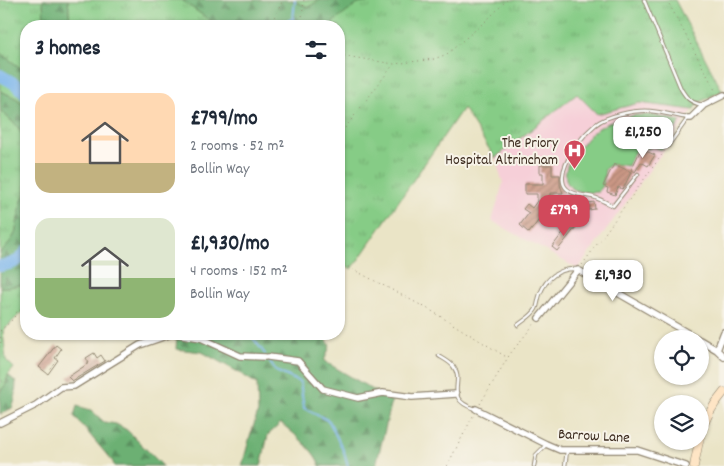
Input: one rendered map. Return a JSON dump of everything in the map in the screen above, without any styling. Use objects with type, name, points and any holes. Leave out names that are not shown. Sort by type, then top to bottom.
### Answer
[{"type":"street","points":[[688,118],[691,118],[704,105],[722,96]]},
{"type":"street","points":[[539,318],[578,270],[683,330]]},
{"type":"street","points":[[717,350],[724,332]]},
{"type":"street","points":[[0,422],[36,405],[61,387],[74,386],[140,345],[155,340]]},
{"type":"street","points":[[205,340],[240,356],[298,361],[323,389],[358,398],[383,393],[412,397],[456,394]]},
{"type":"street","points":[[709,345],[724,357]]},
{"type":"street","points":[[709,411],[724,392]]},
{"type":"street","name":"Barrow Lane","points":[[476,409],[560,450],[637,450],[686,466]]},
{"type":"street","points":[[694,466],[697,450]]},
{"type":"lane","points":[[644,0],[680,90],[692,102],[704,105]]},
{"type":"lane","points":[[638,174],[613,206],[597,198],[568,191],[562,181],[565,165],[572,152],[596,124],[604,119],[622,114],[649,111],[688,118],[668,146]]},
{"type":"lane","points":[[518,325],[536,309],[542,289],[550,277],[565,270],[578,270]]},
{"type":"lane","points":[[440,356],[453,366],[456,372],[456,394],[458,399],[476,409]]},
{"type":"lane","points":[[534,466],[536,455],[546,444]]},
{"type":"lane","points":[[565,466],[567,450]]},
{"type":"path","points":[[273,20],[283,0]]},
{"type":"path","points":[[302,20],[304,0]]},
{"type":"path","points":[[345,56],[394,64],[442,57],[487,20],[507,0]]},
{"type":"path","points":[[667,0],[722,96]]},
{"type":"path","points":[[345,128],[394,64]]},
{"type":"path","points":[[578,270],[668,146]]},
{"type":"path","points":[[345,265],[430,310],[508,358]]},
{"type":"path","points":[[0,331],[13,319],[20,309]]},
{"type":"path","points":[[447,466],[476,409],[508,358],[539,318]]},
{"type":"path","points":[[0,338],[2,340],[0,347]]},
{"type":"shaded area","name":"The Priory Hospital Altrincham","points":[[577,93],[597,114],[639,103],[693,110],[578,269],[492,221],[503,183],[495,158]]},
{"type":"green space","points":[[0,0],[43,0],[44,20],[20,20],[20,68],[0,53]]},
{"type":"green space","points":[[43,0],[68,0],[70,20],[44,20]]},
{"type":"green space","points":[[68,0],[183,0],[210,20],[70,20]]},
{"type":"green space","points":[[183,0],[291,0],[308,7],[320,0],[397,0],[391,3],[374,1],[358,4],[336,20],[210,20]]},
{"type":"green space","points":[[291,0],[320,0],[320,1],[308,7]]},
{"type":"green space","points":[[397,0],[675,0],[722,91],[698,103],[693,110],[639,103],[597,114],[577,94],[495,158],[463,108],[352,269],[345,265],[345,20],[335,20],[357,4]]},
{"type":"green space","points":[[0,53],[20,68],[20,89],[10,80],[0,76]]},
{"type":"green space","points":[[0,75],[20,88],[20,101],[14,97],[0,91]]},
{"type":"green space","points":[[0,91],[20,101],[20,131],[18,127],[0,110]]},
{"type":"green space","points":[[0,110],[20,131],[20,209],[15,234],[6,248],[0,253]]},
{"type":"green space","points":[[636,115],[652,115],[681,121],[661,150],[653,146],[648,149],[641,146],[634,153],[628,166],[613,165],[605,169],[603,186],[598,192],[585,192],[573,189],[566,180],[567,166],[574,154],[590,135],[608,123]]},
{"type":"green space","points":[[20,209],[20,285],[0,287],[0,253],[6,248],[15,234]]},
{"type":"green space","points":[[20,285],[20,314],[3,331],[6,360],[14,368],[8,375],[6,384],[0,392],[0,287]]},
{"type":"green space","points":[[177,340],[327,340],[330,346],[324,361],[392,401],[376,465],[378,466],[320,466],[309,448],[281,423],[268,435],[261,466],[242,466],[258,412],[257,384],[202,352],[176,349]]},
{"type":"green space","points":[[8,375],[16,382],[15,400],[12,408],[0,414],[0,392],[6,384]]},
{"type":"green space","points":[[77,406],[91,410],[104,422],[116,424],[127,430],[163,466],[114,466],[113,462],[74,416]]},
{"type":"building","points":[[641,149],[655,155],[648,166],[641,162],[635,172],[631,170]]},
{"type":"building","points":[[614,164],[631,172],[624,187],[622,189],[618,187],[615,195],[607,192],[608,188],[603,186]]},
{"type":"building","points":[[540,165],[552,165],[552,175],[560,175],[560,185],[563,193],[550,193],[550,205],[529,233],[520,225],[529,213],[523,209],[527,204],[532,208],[537,201],[537,194],[525,194],[525,184],[543,184],[543,173],[540,173]]},
{"type":"building","points":[[594,202],[595,209],[571,208],[571,206]]},
{"type":"building","points":[[571,222],[576,227],[557,251],[552,247]]},
{"type":"building","points":[[56,345],[61,349],[55,358],[58,360],[48,374],[39,367]]},
{"type":"building","points":[[94,353],[97,358],[101,355],[105,361],[72,381],[68,377],[89,363],[86,358]]},
{"type":"waterway","points":[[290,20],[293,19],[295,0]]},
{"type":"waterway","points":[[0,75],[20,88]]},
{"type":"waterway","points":[[0,266],[20,259]]},
{"type":"waterway","points":[[254,340],[265,354]]},
{"type":"waterway","points":[[267,358],[276,371],[300,382],[304,408],[329,421],[344,452],[348,466]]},
{"type":"place","name":"The Priory Hospital Altrincham","points":[[574,170]]}]
